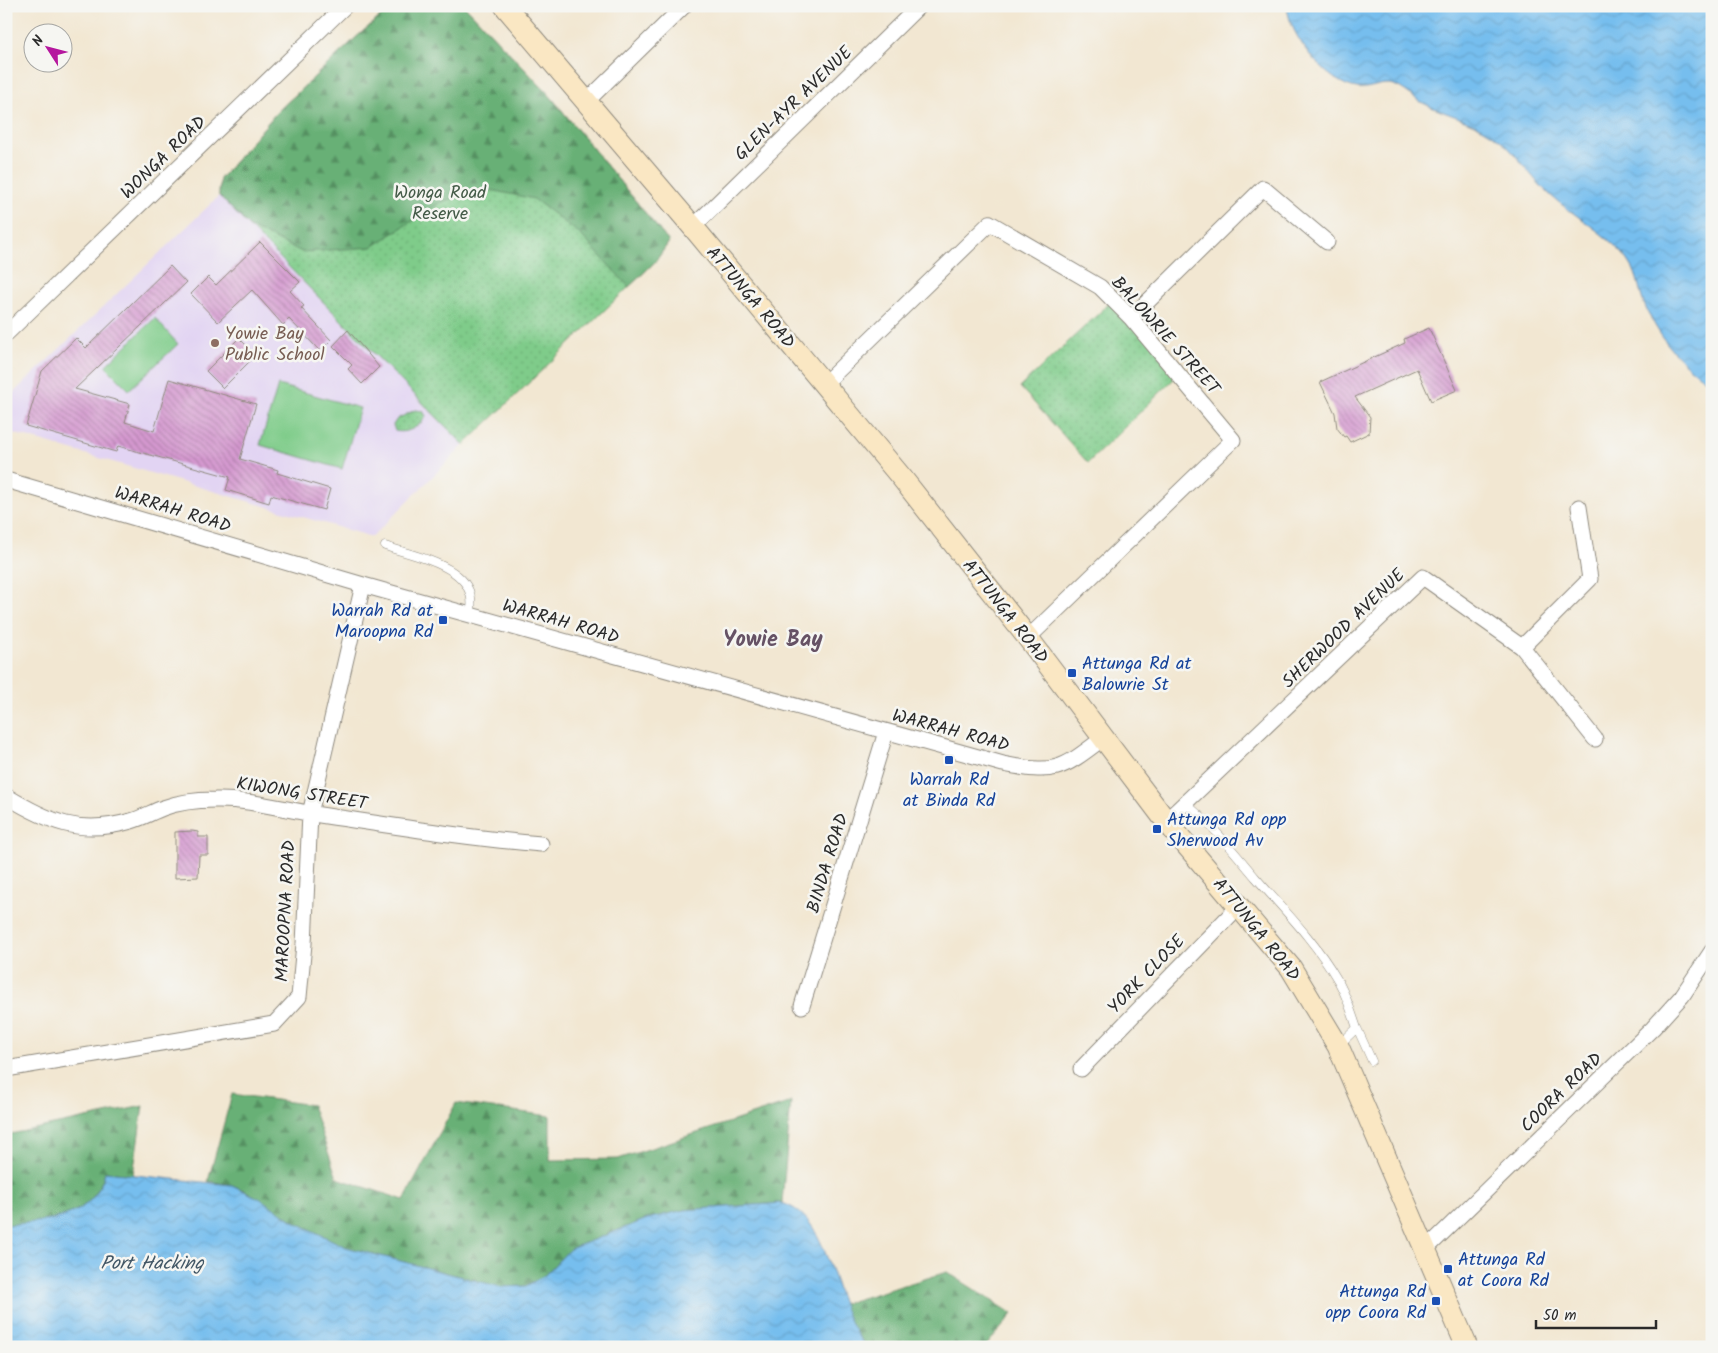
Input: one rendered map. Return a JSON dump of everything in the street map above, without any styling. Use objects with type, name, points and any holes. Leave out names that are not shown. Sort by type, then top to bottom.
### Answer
[{"type":"street","name":"WONGA ROAD","points":[[6,334],[345,6]]},
{"type":"street","name":"ATTUNGA ROAD","points":[[505,6],[824,384],[1028,638],[1102,739],[1166,821],[1291,968],[1338,1046],[1467,1347]]},
{"type":"street","points":[[586,101],[684,6]]},
{"type":"street","name":"GLEN-AYR AVENUE","points":[[693,227],[919,6]]},
{"type":"street","points":[[1131,318],[1264,188],[1327,242]]},
{"type":"street","name":"BALOWRIE STREET","points":[[824,384],[990,223],[1100,287],[1131,318],[1233,440],[1028,638]]},
{"type":"street","name":"WARRAH ROAD","points":[[6,480],[363,585],[1002,764],[1046,771],[1069,763],[1102,739]]},
{"type":"street","points":[[1579,507],[1590,579],[1522,647],[1595,739]]},
{"type":"street","name":"SHERWOOD AVENUE","points":[[1166,821],[1423,577],[1522,647]]},
{"type":"street","name":"MAROOPNA ROAD","points":[[6,1069],[274,1024],[298,997],[304,944],[310,814],[363,585]]},
{"type":"street","name":"BINDA ROAD","points":[[802,1006],[886,732]]},
{"type":"street","name":"KIWONG STREET","points":[[6,796],[40,816],[62,824],[90,828],[131,821],[165,807],[186,802],[216,800],[261,803],[310,814],[466,838],[541,844]]},
{"type":"street","name":"YORK CLOSE","points":[[1081,1069],[1239,906]]},
{"type":"street","name":"COORA ROAD","points":[[1425,1250],[1654,1028],[1682,996],[1712,951]]},
{"type":"lane","points":[[385,546],[440,565],[460,576],[470,592],[473,602],[470,615]]},
{"type":"lane","points":[[1186,804],[1204,819],[1228,845],[1325,960],[1346,997],[1372,1061]]},
{"type":"lane","points":[[1338,1046],[1357,1028]]},
{"type":"shaded area","name":"Yowie Bay Public School","points":[[219,196],[464,445],[372,537],[6,431],[6,400]]},
{"type":"green space","name":"Wonga Road Reserve","points":[[393,6],[465,6],[551,97],[669,242],[655,262],[464,445],[219,196],[220,179],[277,112],[361,33]]},
{"type":"green space","points":[[393,6],[465,6],[551,97],[669,242],[655,262],[629,287],[580,234],[534,199],[486,189],[441,202],[372,247],[302,252],[250,227],[219,196],[220,179],[277,112],[361,33]]},
{"type":"green space","points":[[1113,300],[1179,374],[1088,463],[1020,387]]},
{"type":"green space","points":[[155,318],[178,344],[129,390],[105,366]]},
{"type":"green space","points":[[278,385],[360,408],[342,469],[260,445]]},
{"type":"green space","points":[[415,410],[423,411],[426,416],[420,423],[413,429],[400,432],[395,431],[393,425],[397,419]]},
{"type":"green space","points":[[232,1094],[312,1105],[337,1178],[404,1200],[456,1103],[550,1116],[550,1160],[618,1159],[791,1102],[782,1203],[684,1210],[647,1219],[570,1249],[545,1275],[526,1286],[501,1287],[346,1247],[297,1223],[246,1191],[232,1185],[208,1181]]},
{"type":"green space","points":[[143,1106],[133,1175],[105,1172],[99,1188],[91,1200],[67,1215],[37,1222],[6,1225],[6,1135]]},
{"type":"green space","points":[[947,1272],[1013,1314],[985,1347],[867,1347],[853,1329],[842,1304]]},
{"type":"water","points":[[1287,6],[1712,6],[1712,384],[1680,359],[1663,338],[1649,314],[1635,274],[1624,255],[1605,237],[1549,194],[1508,147],[1484,129],[1423,103],[1394,85],[1385,84],[1357,88],[1345,85],[1334,78],[1322,68],[1302,44],[1289,18]]},
{"type":"water","name":"Port Hacking","points":[[105,1172],[232,1185],[259,1198],[297,1223],[346,1247],[501,1287],[526,1286],[545,1275],[570,1249],[647,1219],[684,1210],[782,1203],[799,1212],[812,1227],[831,1267],[855,1331],[867,1347],[6,1347],[6,1225],[37,1222],[67,1215],[91,1200],[100,1188]]},
{"type":"building","points":[[260,242],[300,282],[290,291],[304,306],[301,308],[331,340],[320,351],[289,319],[283,325],[252,290],[218,322],[191,294],[208,277],[216,285]]},
{"type":"building","points":[[170,266],[186,283],[75,389],[130,404],[125,422],[154,431],[169,379],[256,404],[240,459],[278,470],[277,473],[330,489],[324,510],[271,495],[269,503],[226,490],[230,477],[118,446],[116,452],[26,426],[42,371],[76,338],[86,348]]},
{"type":"building","points":[[1429,328],[1457,390],[1431,401],[1417,369],[1355,397],[1370,417],[1369,433],[1350,442],[1337,428],[1335,413],[1320,382],[1405,343],[1404,339]]},
{"type":"building","points":[[348,330],[379,367],[362,384],[348,369],[352,365],[333,346]]},
{"type":"building","points":[[239,338],[256,355],[223,388],[206,371]]},
{"type":"building","points":[[175,832],[198,832],[198,837],[208,837],[208,855],[199,855],[198,877],[175,878]]},
{"type":"place","name":"Yowie Bay Public School","points":[[215,343]]},
{"type":"place","name":"Warrah Rd at Maroopna Rd","points":[[443,620]]},
{"type":"place","name":"Attunga Rd at Balowrie St","points":[[1072,673]]},
{"type":"place","name":"Warrah Rd at Binda Rd","points":[[949,760]]},
{"type":"place","name":"Attunga Rd opp Sherwood Av","points":[[1157,829]]},
{"type":"place","name":"Attunga Rd at Coora Rd","points":[[1448,1269]]},
{"type":"place","name":"Attunga Rd opp Coora Rd","points":[[1436,1301]]},
{"type":"district","name":"Yowie Bay","points":[[773,638]]}]
